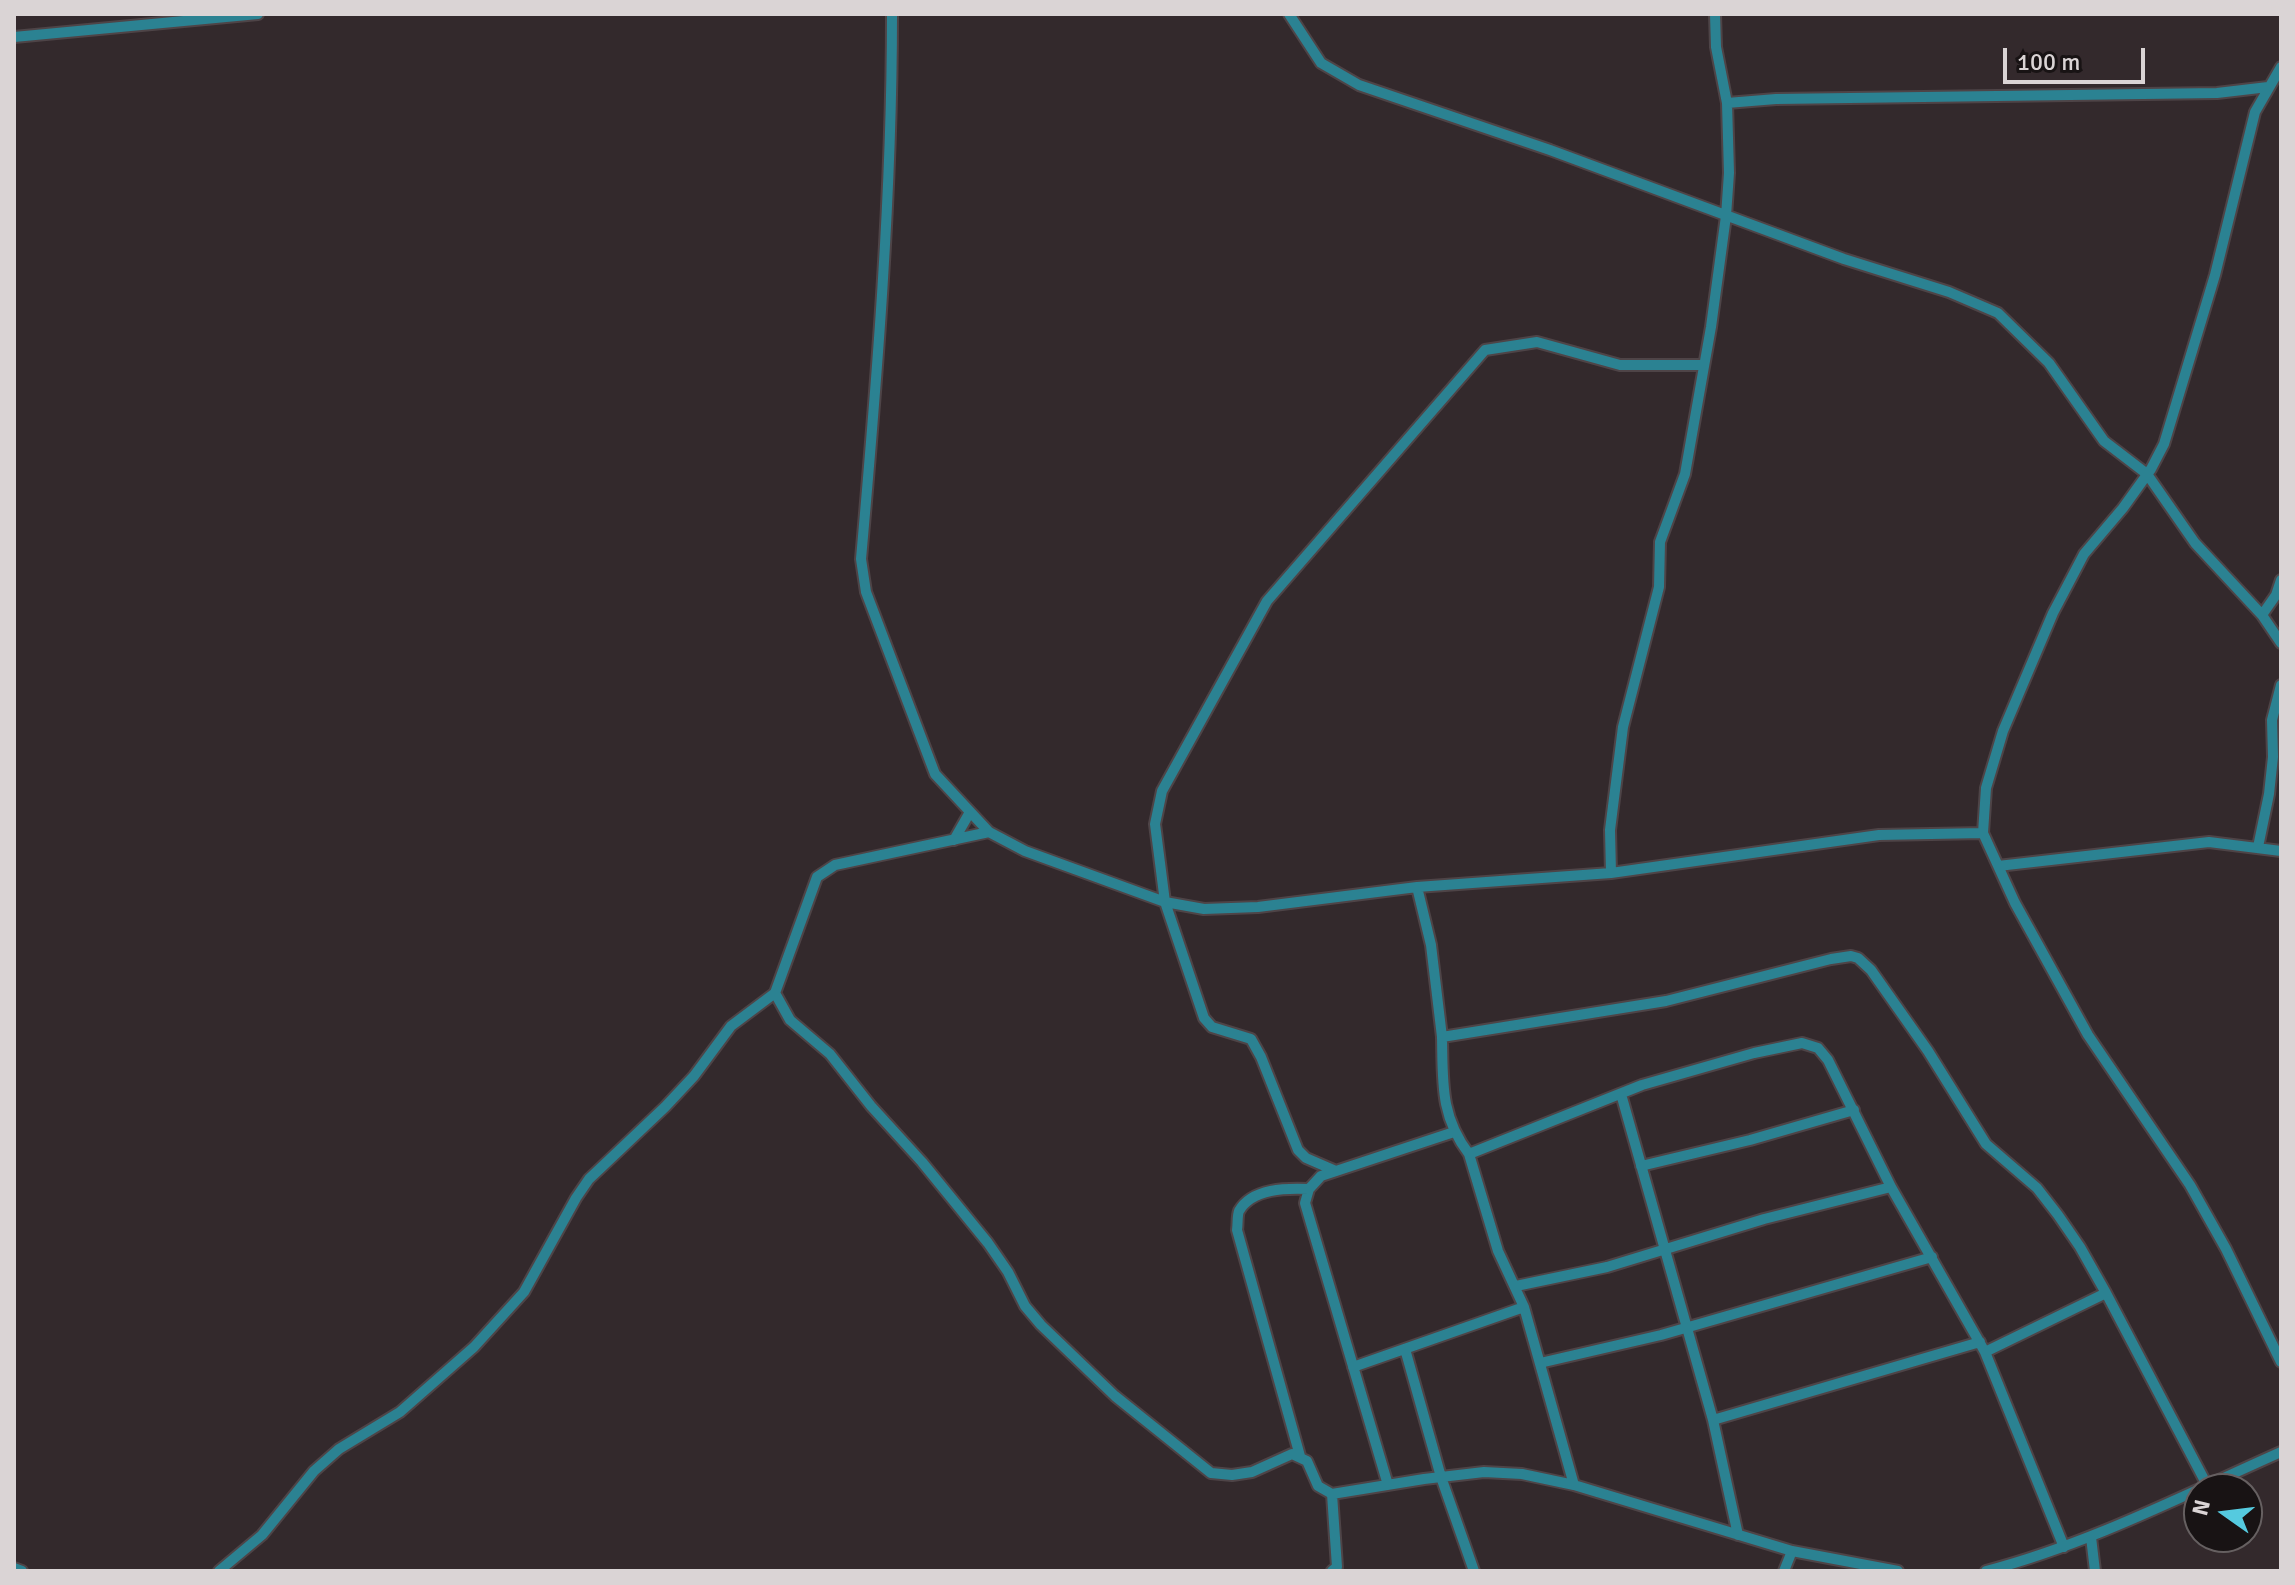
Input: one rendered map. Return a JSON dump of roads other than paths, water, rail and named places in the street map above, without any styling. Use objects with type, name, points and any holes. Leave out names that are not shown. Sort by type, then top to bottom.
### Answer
[{"type":"street","points":[[14,37],[258,14]]},
{"type":"street","points":[[892,14],[892,89],[881,329],[861,559],[866,592],[935,774],[989,832],[1025,851],[1165,902],[1204,909],[1258,907],[1417,887],[1611,873],[1879,835],[1983,833]]},
{"type":"street","points":[[1289,14],[1321,63],[1359,85],[1550,150],[1844,259],[1949,292],[1998,313],[2049,363],[2104,441],[2147,474],[2195,543],[2262,615],[2281,643]]},
{"type":"street","points":[[1611,873],[1610,830],[1623,727],[1657,598],[1660,542],[1685,474],[1726,216],[1729,173],[1727,103],[1716,47],[1715,14]]},
{"type":"street","points":[[2281,67],[2255,112],[2215,275],[2164,444],[2123,508],[2084,554],[2053,613],[2003,731],[1986,788],[1983,833],[2088,1035],[2190,1185],[2226,1249],[2281,1361]]},
{"type":"street","points":[[1727,103],[1776,99],[2217,93],[2268,87]]},
{"type":"street","points":[[1336,1171],[1306,1158],[1298,1150],[1251,1039],[1212,1027],[1204,1018],[1165,902],[1155,824],[1162,791],[1267,601],[1485,350],[1537,342],[1620,365],[1704,365]]},
{"type":"street","points":[[2262,615],[2276,595],[2281,580]]},
{"type":"street","points":[[2258,847],[2272,769],[2272,720],[2281,685]]},
{"type":"street","points":[[954,840],[970,812]]},
{"type":"street","points":[[219,1571],[262,1535],[314,1471],[339,1449],[400,1412],[474,1347],[524,1292],[589,1179],[694,1076],[731,1026],[775,993],[817,877],[845,862],[989,832]]},
{"type":"street","points":[[1998,866],[2209,842],[2281,851]]},
{"type":"street","points":[[1417,887],[1431,945],[1442,1037],[1446,1113],[1469,1154],[1498,1251],[1524,1307],[1574,1485]]},
{"type":"street","points":[[1442,1037],[1666,1001],[1831,959],[1858,958],[1871,970],[1928,1051],[1986,1144],[2037,1188],[2080,1247],[2201,1473]]},
{"type":"street","points":[[775,993],[790,1020],[830,1054],[988,1243],[1008,1272],[1025,1306],[1041,1325],[1115,1396],[1211,1473],[1232,1475],[1252,1472],[1292,1454],[1307,1461],[1318,1486],[1332,1494],[1441,1477],[1484,1472],[1509,1473],[1574,1485],[1792,1551],[1898,1571]]},
{"type":"street","points":[[1469,1154],[1656,1081],[1802,1043],[1818,1048],[1828,1060],[1891,1187],[1982,1347],[2064,1547]]},
{"type":"street","points":[[1621,1094],[1713,1420],[1738,1535]]},
{"type":"street","points":[[1641,1166],[1750,1140],[1854,1110]]},
{"type":"street","points":[[1388,1485],[1305,1203],[1309,1189],[1321,1176],[1454,1132]]},
{"type":"street","points":[[1516,1286],[1607,1267],[1764,1219],[1891,1187]]},
{"type":"street","points":[[1300,1456],[1237,1230],[1238,1212],[1250,1200],[1266,1192],[1287,1188],[1309,1189]]},
{"type":"street","points":[[1540,1363],[1685,1328],[1932,1257]]},
{"type":"street","points":[[1713,1420],[1982,1347],[2106,1293]]},
{"type":"street","points":[[1353,1367],[1524,1307]]},
{"type":"street","points":[[1405,1349],[1441,1477],[1474,1571]]},
{"type":"street","points":[[2234,1473],[2281,1452]]},
{"type":"street","points":[[1332,1494],[1337,1552],[1337,1567],[1332,1571]]},
{"type":"street","points":[[1986,1571],[2091,1537],[2183,1496]]},
{"type":"street","points":[[2091,1537],[2095,1571]]},
{"type":"street","points":[[1784,1571],[1792,1551]]},
{"type":"street","points":[[14,1568],[22,1571]]}]
